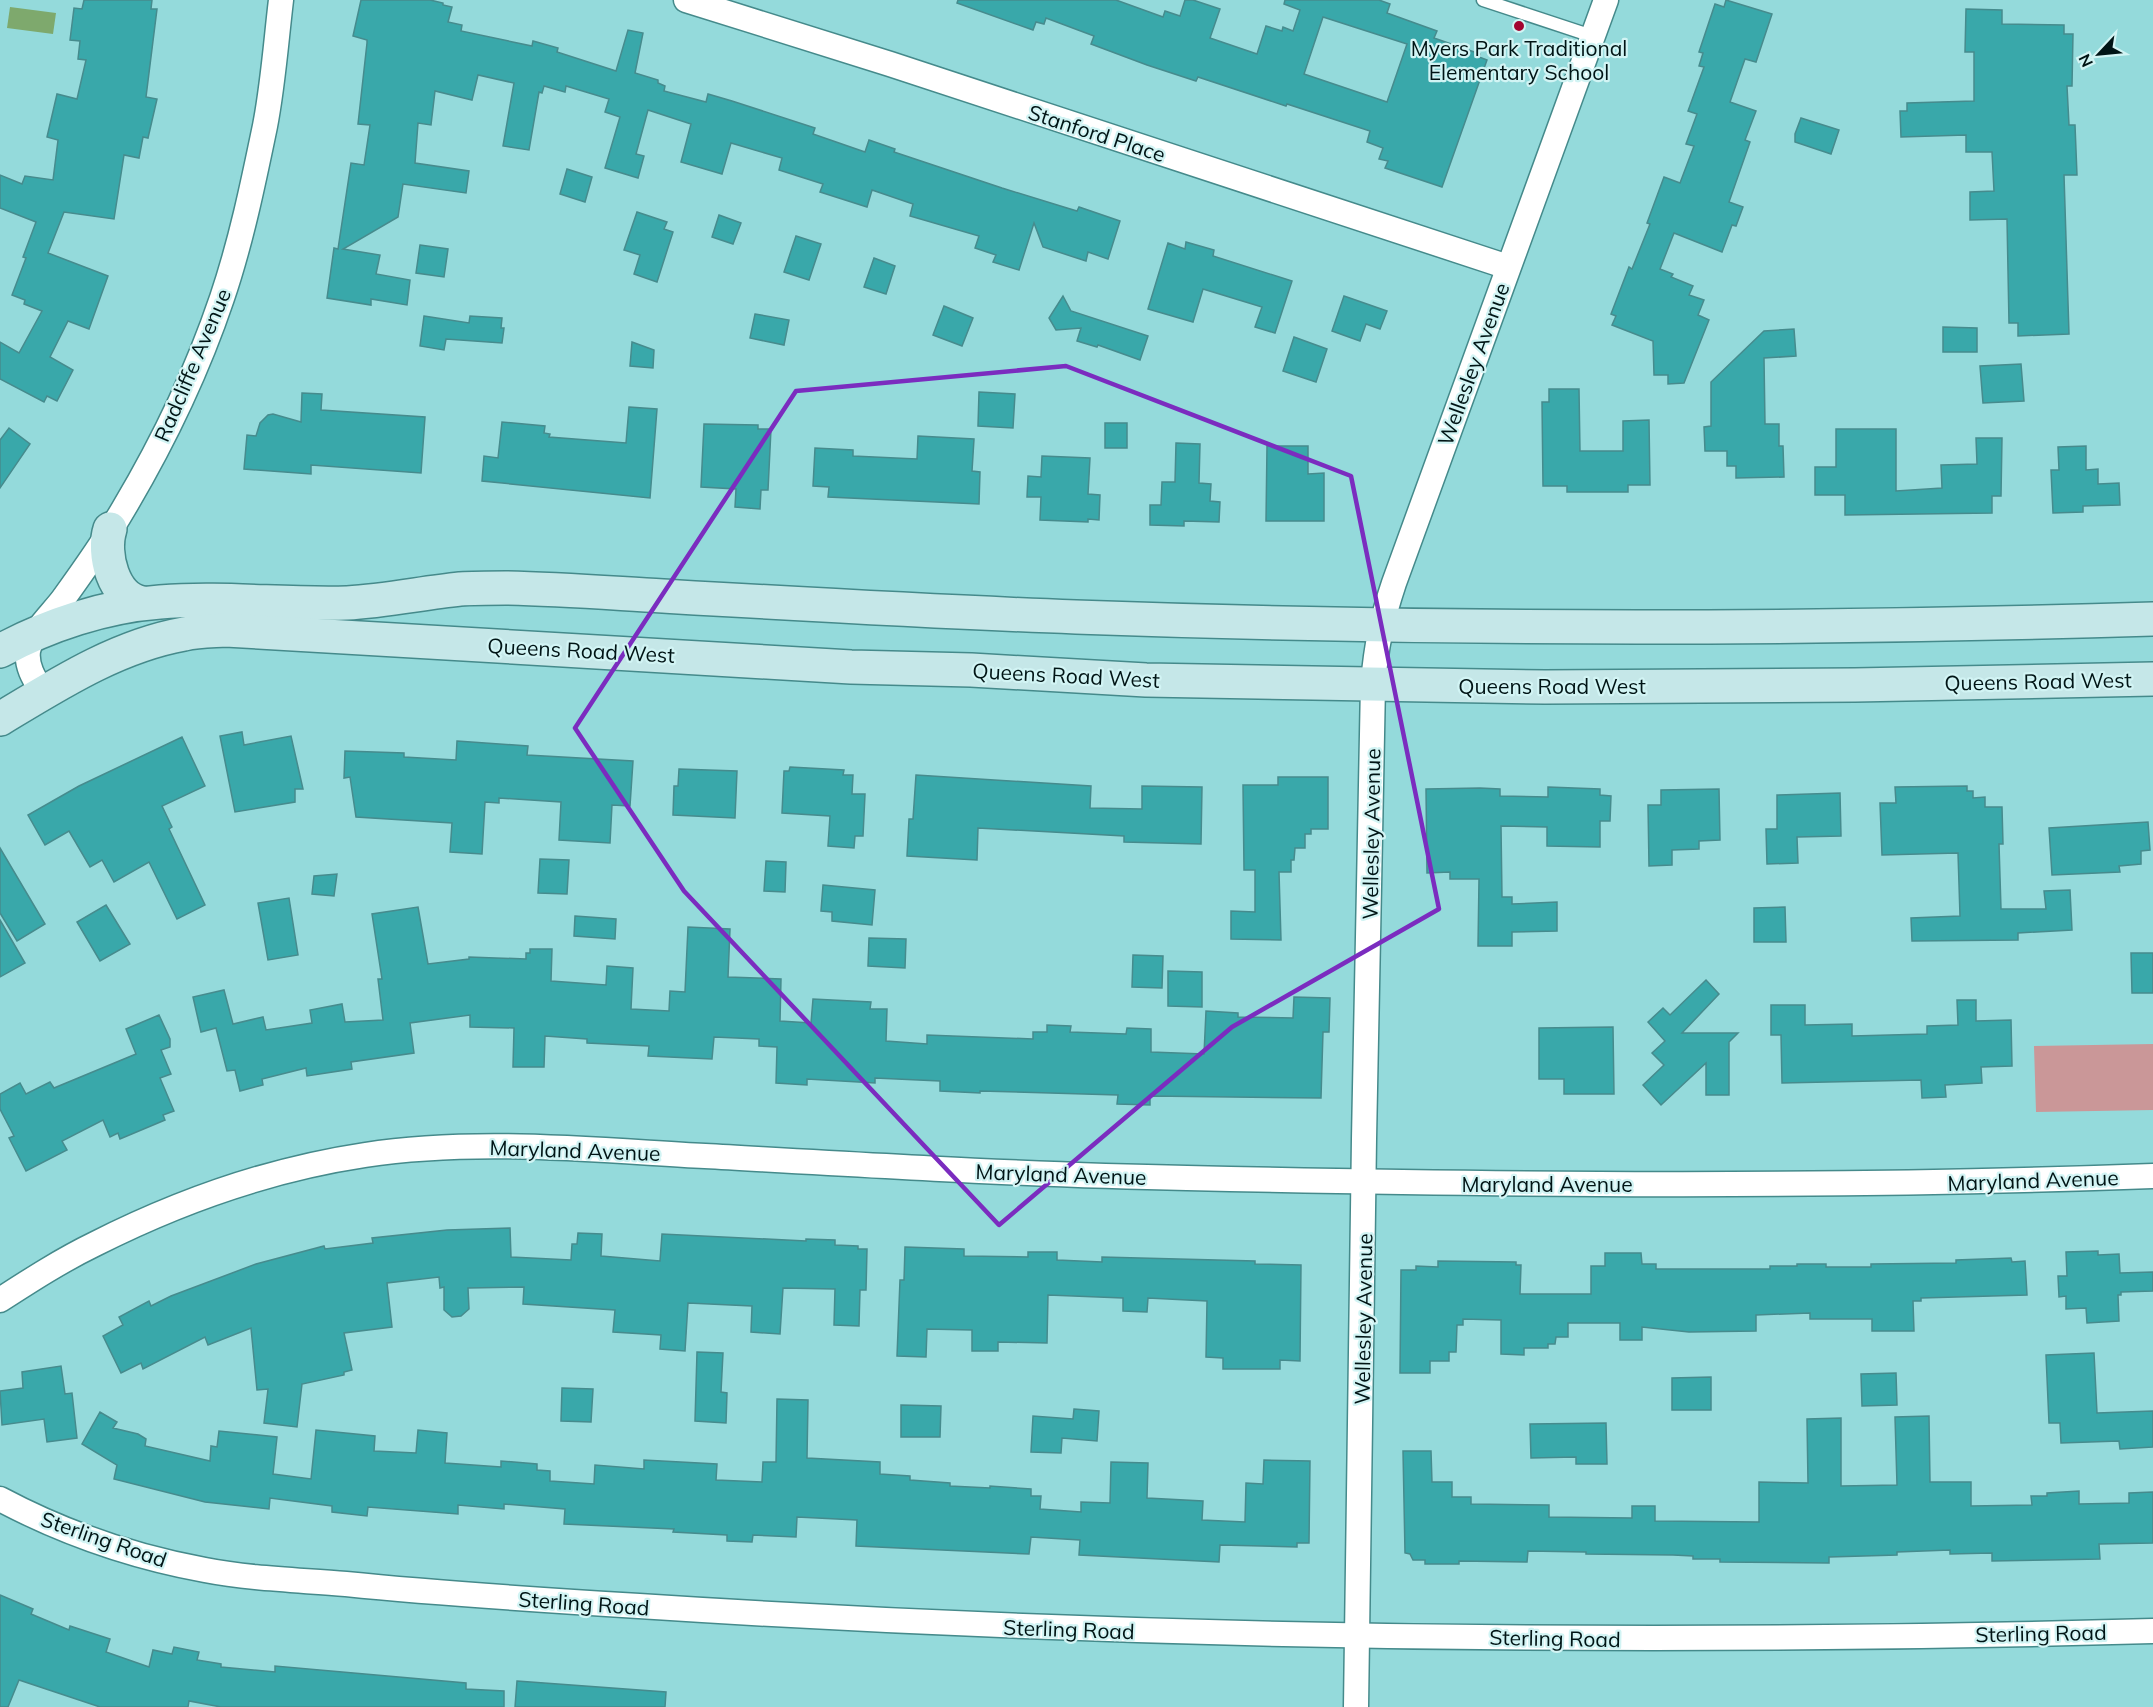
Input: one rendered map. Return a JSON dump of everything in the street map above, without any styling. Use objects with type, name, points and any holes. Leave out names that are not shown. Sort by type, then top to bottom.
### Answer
[{"type":"street","name":"Radcliffe Avenue","points":[[43,693],[30,672],[28,650],[35,635],[110,529],[155,454],[210,331],[222,297],[249,202],[265,125],[281,0]]},
{"type":"street","name":"Stanford Place","points":[[686,0],[890,64],[1508,267]]},
{"type":"street","name":"Wellesley Avenue","points":[[1356,1707],[1374,684],[1380,625],[1606,0]]},
{"type":"street","points":[[110,529],[106,547],[110,570],[124,592],[136,602],[143,603]]},
{"type":"street","points":[[0,651],[35,635],[90,615],[143,603],[178,601],[345,603],[462,589],[506,588],[967,612],[1380,625],[1580,628],[1834,626],[2153,619]]},
{"type":"street","name":"Queens Road West","points":[[0,719],[97,663],[141,646],[182,634],[226,630],[851,667],[971,670],[1146,680],[1634,687],[2153,679]]},
{"type":"street","name":"Maryland Avenue","points":[[0,1299],[94,1245],[204,1198],[306,1166],[391,1151],[460,1147],[504,1146],[948,1170],[1185,1178],[1531,1185],[1811,1184],[2153,1176]]},
{"type":"street","name":"Sterling Road","points":[[0,1499],[101,1543],[207,1571],[524,1599],[899,1622],[1251,1635],[1754,1639],[2153,1630]]},
{"type":"lane","points":[[1483,0],[1592,36]]},
{"type":"highlighted area","points":[[1066,366],[1351,476],[1439,909],[1232,1027],[999,1225],[684,891],[575,728],[796,391]]},
{"type":"shaded area","points":[[10,7],[56,13],[53,34],[7,28]]},
{"type":"shaded area","points":[[2153,1044],[2153,1110],[2036,1112],[2034,1046]]},
{"type":"building","points":[[84,0],[152,0],[151,9],[157,9],[146,97],[157,99],[148,138],[143,137],[139,158],[124,155],[114,219],[64,212],[48,253],[108,276],[89,329],[68,321],[50,357],[73,370],[57,401],[47,396],[44,402],[0,379],[0,342],[19,353],[42,311],[24,304],[25,300],[12,295],[36,222],[0,208],[0,175],[22,184],[25,176],[53,180],[58,140],[47,137],[57,94],[77,99],[86,60],[78,59],[80,41],[70,40],[74,8],[82,9]]},
{"type":"building","points":[[361,0],[430,0],[443,3],[443,5],[452,7],[448,22],[462,25],[461,31],[532,46],[533,41],[558,48],[557,52],[616,71],[628,30],[643,33],[635,73],[658,80],[658,83],[665,86],[664,91],[706,102],[708,94],[815,128],[813,134],[865,152],[869,140],[895,149],[894,152],[1002,188],[1077,211],[1079,207],[1120,221],[1108,259],[1088,252],[1086,261],[1043,247],[1034,223],[1019,270],[993,262],[996,255],[975,248],[979,236],[910,216],[913,204],[872,190],[867,207],[820,192],[823,184],[779,170],[782,158],[731,143],[722,174],[681,162],[691,124],[648,110],[636,154],[644,156],[638,178],[605,168],[620,117],[605,112],[609,99],[566,86],[565,92],[544,86],[542,93],[539,92],[529,150],[503,146],[514,83],[478,75],[472,100],[435,91],[431,125],[418,123],[415,163],[469,171],[466,193],[403,184],[398,217],[343,249],[380,255],[376,274],[410,280],[407,305],[371,299],[371,305],[327,298],[334,248],[338,249],[351,163],[364,165],[370,125],[358,124],[367,40],[353,36]]},
{"type":"building","points":[[958,0],[1116,0],[1163,17],[1165,11],[1180,16],[1185,0],[1193,0],[1220,9],[1210,38],[1257,54],[1266,26],[1282,31],[1283,27],[1293,31],[1300,10],[1284,4],[1285,0],[1379,0],[1390,4],[1387,13],[1437,31],[1434,38],[1480,54],[1479,57],[1487,60],[1442,187],[1385,168],[1388,161],[1379,159],[1383,148],[1367,142],[1370,131],[1198,77],[1196,81],[1147,65],[1091,44],[1094,36],[1046,18],[1044,24],[1036,22],[1033,30],[957,3]],"holes":[[[1323,17],[1407,44],[1387,102],[1304,74]]]},
{"type":"building","points":[[1726,0],[1772,14],[1756,62],[1745,59],[1730,102],[1756,111],[1745,140],[1750,142],[1729,202],[1743,207],[1736,226],[1732,225],[1722,252],[1674,233],[1660,269],[1673,274],[1671,277],[1693,286],[1689,295],[1704,300],[1698,315],[1709,320],[1684,383],[1668,384],[1668,375],[1654,375],[1653,341],[1612,325],[1616,316],[1611,314],[1629,267],[1632,269],[1650,224],[1647,223],[1664,177],[1680,183],[1694,146],[1686,144],[1697,114],[1688,111],[1704,67],[1699,66],[1703,53],[1699,52],[1715,4],[1724,7]]},
{"type":"building","points":[[1966,9],[2002,10],[2002,24],[2064,25],[2064,34],[2073,34],[2072,86],[2067,86],[2069,125],[2075,125],[2077,175],[2064,175],[2069,334],[2018,336],[2018,323],[2009,323],[2007,219],[1970,220],[1970,192],[1994,191],[1992,152],[1966,152],[1966,135],[1901,137],[1900,111],[1907,111],[1907,103],[1974,101],[1974,52],[1965,52]]},
{"type":"building","points":[[1801,118],[1839,130],[1831,154],[1795,142],[1795,134]]},
{"type":"building","points":[[567,169],[592,177],[585,202],[560,194]]},
{"type":"building","points":[[637,212],[667,222],[664,229],[673,232],[657,282],[634,274],[640,255],[624,250]]},
{"type":"building","points":[[719,215],[741,223],[733,244],[712,237]]},
{"type":"building","points":[[796,236],[821,244],[809,280],[784,272]]},
{"type":"building","points":[[1186,242],[1214,250],[1213,256],[1292,281],[1275,333],[1255,327],[1262,307],[1203,289],[1193,322],[1148,309],[1168,243],[1185,249]]},
{"type":"building","points":[[420,245],[448,249],[444,277],[416,273]]},
{"type":"building","points":[[874,258],[895,266],[886,294],[864,287]]},
{"type":"building","points":[[1063,296],[1071,311],[1148,336],[1140,360],[1098,345],[1097,347],[1077,341],[1081,328],[1056,330],[1049,318]]},
{"type":"building","points":[[1344,296],[1387,311],[1380,329],[1366,324],[1360,341],[1332,331]]},
{"type":"building","points":[[944,306],[973,318],[962,346],[933,335]]},
{"type":"building","points":[[755,314],[789,320],[784,345],[750,338]]},
{"type":"building","points":[[424,316],[469,323],[470,316],[502,318],[501,328],[504,328],[502,343],[446,339],[444,350],[420,346]]},
{"type":"building","points":[[1943,327],[1977,328],[1977,352],[1943,352]]},
{"type":"building","points":[[1794,329],[1796,356],[1764,358],[1765,424],[1779,424],[1779,446],[1783,446],[1784,477],[1736,478],[1736,466],[1727,466],[1727,451],[1705,451],[1704,427],[1711,426],[1711,382],[1764,331]]},
{"type":"building","points":[[1294,337],[1327,349],[1316,382],[1283,371]]},
{"type":"building","points":[[632,342],[654,350],[653,368],[630,366]]},
{"type":"building","points":[[2021,364],[2024,401],[1983,403],[1980,366]]},
{"type":"building","points":[[1549,389],[1579,389],[1580,451],[1623,451],[1623,421],[1649,420],[1650,485],[1628,485],[1628,492],[1567,492],[1567,486],[1543,486],[1542,402],[1549,402]]},
{"type":"building","points":[[979,392],[1015,394],[1013,428],[978,426]]},
{"type":"building","points":[[302,393],[322,394],[321,410],[425,417],[421,473],[311,465],[311,474],[244,469],[247,435],[256,436],[260,423],[268,415],[273,414],[301,422]]},
{"type":"building","points":[[629,407],[657,409],[650,498],[482,481],[484,456],[498,458],[502,422],[545,426],[544,433],[550,434],[549,437],[626,443]]},
{"type":"building","points":[[1105,423],[1127,423],[1127,448],[1105,448]]},
{"type":"building","points":[[704,424],[758,425],[758,429],[771,429],[768,490],[761,490],[760,509],[735,507],[736,489],[701,487]]},
{"type":"building","points":[[9,428],[30,444],[0,488],[0,440]]},
{"type":"building","points":[[1836,429],[1896,429],[1896,491],[1942,488],[1941,465],[1977,464],[1976,438],[2002,438],[2001,496],[1992,496],[1992,513],[1845,515],[1845,495],[1815,495],[1815,467],[1836,467]]},
{"type":"building","points":[[918,436],[974,439],[972,471],[980,472],[979,504],[828,497],[829,487],[813,486],[815,448],[853,450],[853,456],[917,459]]},
{"type":"building","points":[[1176,443],[1200,444],[1199,483],[1211,484],[1210,501],[1220,502],[1219,522],[1184,521],[1184,526],[1150,525],[1150,505],[1161,505],[1162,482],[1175,482]]},
{"type":"building","points":[[1267,446],[1308,446],[1308,474],[1324,473],[1324,521],[1266,521]]},
{"type":"building","points":[[2086,446],[2086,470],[2098,469],[2098,484],[2119,483],[2120,505],[2083,506],[2083,512],[2053,513],[2051,470],[2059,470],[2058,447]]},
{"type":"building","points":[[1042,456],[1090,458],[1088,494],[1100,495],[1099,520],[1088,519],[1088,522],[1040,520],[1041,497],[1027,497],[1028,476],[1041,477]]},
{"type":"building","points":[[242,732],[244,745],[291,736],[303,789],[295,789],[295,802],[235,812],[220,736]]},
{"type":"building","points":[[182,737],[205,786],[162,806],[172,827],[169,829],[205,905],[177,919],[149,862],[114,882],[102,860],[90,867],[69,831],[45,845],[28,815],[79,786]]},
{"type":"building","points":[[457,741],[528,746],[527,755],[633,761],[630,806],[612,805],[610,843],[559,840],[561,802],[499,798],[499,803],[485,802],[482,854],[450,852],[452,823],[356,817],[350,777],[344,778],[345,751],[404,753],[404,757],[456,760]]},
{"type":"building","points":[[790,767],[844,770],[843,775],[853,775],[852,794],[865,794],[863,836],[855,836],[854,848],[828,846],[830,816],[782,813],[784,771],[789,771]]},
{"type":"building","points":[[679,769],[737,771],[735,818],[673,815],[674,786],[678,786]]},
{"type":"building","points":[[916,775],[1091,786],[1090,808],[1142,809],[1142,786],[1202,787],[1201,844],[1124,842],[1124,836],[978,828],[977,860],[907,856],[909,819],[913,819]]},
{"type":"building","points":[[1278,777],[1328,777],[1328,829],[1311,829],[1311,834],[1305,834],[1305,848],[1295,848],[1294,860],[1291,860],[1291,872],[1279,872],[1281,940],[1231,939],[1231,911],[1255,912],[1255,870],[1244,870],[1243,785],[1278,785]]},
{"type":"building","points":[[1967,786],[1967,791],[1973,791],[1973,798],[1985,797],[1985,807],[2002,807],[2003,844],[1999,844],[2001,909],[2046,909],[2044,891],[2070,890],[2072,930],[2018,933],[2018,940],[1912,941],[1911,918],[1960,916],[1958,853],[1882,855],[1880,803],[1896,803],[1895,787]]},
{"type":"building","points":[[1548,787],[1600,789],[1600,795],[1611,796],[1610,821],[1600,821],[1600,847],[1547,846],[1547,827],[1501,826],[1502,897],[1512,897],[1512,904],[1557,902],[1557,931],[1512,932],[1512,946],[1478,946],[1479,879],[1450,879],[1450,872],[1427,873],[1426,789],[1500,789],[1500,796],[1548,797]]},
{"type":"building","points":[[1719,789],[1720,840],[1699,841],[1699,849],[1672,850],[1672,865],[1649,866],[1648,805],[1661,805],[1661,790]]},
{"type":"building","points":[[1840,793],[1841,836],[1797,837],[1798,863],[1767,864],[1766,829],[1777,829],[1777,795]]},
{"type":"building","points":[[2148,822],[2150,850],[2141,851],[2141,864],[2119,866],[2120,872],[2052,875],[2049,828]]},
{"type":"building","points":[[0,848],[45,924],[17,941],[0,913]]},
{"type":"building","points":[[540,859],[569,860],[567,894],[538,893]]},
{"type":"building","points":[[766,861],[786,862],[785,892],[764,891]]},
{"type":"building","points":[[337,874],[334,896],[312,894],[314,876]]},
{"type":"building","points":[[823,885],[875,890],[872,925],[832,921],[832,912],[821,911]]},
{"type":"building","points":[[289,898],[298,955],[268,960],[258,903]]},
{"type":"building","points":[[106,905],[130,944],[100,961],[77,922]]},
{"type":"building","points":[[418,907],[428,964],[469,959],[469,957],[526,959],[526,953],[530,953],[530,949],[552,949],[551,981],[606,985],[607,966],[633,968],[631,1009],[669,1011],[670,991],[685,992],[688,927],[730,929],[728,977],[781,979],[780,1021],[811,1023],[813,999],[871,1002],[870,1009],[887,1009],[886,1041],[927,1044],[927,1035],[1033,1039],[1033,1032],[1047,1032],[1047,1025],[1071,1026],[1070,1032],[1126,1034],[1127,1028],[1151,1029],[1151,1052],[1204,1054],[1206,1011],[1238,1013],[1238,1017],[1293,1018],[1294,997],[1330,998],[1329,1032],[1323,1032],[1321,1098],[1150,1096],[1150,1105],[1117,1104],[1118,1095],[940,1091],[940,1081],[875,1078],[875,1083],[807,1079],[807,1085],[776,1083],[777,1047],[759,1046],[759,1039],[714,1037],[712,1059],[648,1056],[649,1046],[587,1043],[587,1039],[545,1036],[544,1067],[513,1067],[514,1028],[470,1027],[470,1015],[410,1023],[414,1053],[351,1062],[352,1069],[307,1076],[306,1068],[262,1079],[263,1085],[240,1091],[235,1070],[227,1071],[216,1028],[201,1032],[193,997],[224,990],[233,1024],[263,1017],[266,1030],[312,1023],[310,1010],[342,1004],[345,1022],[383,1020],[378,979],[382,979],[372,914]]},
{"type":"building","points":[[1785,907],[1786,942],[1754,942],[1754,908]]},
{"type":"building","points":[[575,916],[616,919],[615,939],[574,936]]},
{"type":"building","points":[[0,920],[25,963],[0,977]]},
{"type":"building","points":[[869,938],[906,939],[905,968],[868,966]]},
{"type":"building","points":[[2131,953],[2153,953],[2153,993],[2132,993]]},
{"type":"building","points":[[1133,955],[1163,956],[1162,988],[1132,987]]},
{"type":"building","points":[[1168,971],[1202,972],[1202,1007],[1168,1006]]},
{"type":"building","points":[[1706,980],[1719,994],[1682,1033],[1738,1033],[1729,1042],[1729,1095],[1706,1095],[1706,1063],[1661,1105],[1643,1085],[1664,1065],[1652,1053],[1665,1041],[1648,1022],[1663,1008],[1670,1015]]},
{"type":"building","points":[[1957,1000],[1976,1000],[1976,1021],[2011,1020],[2012,1066],[1981,1067],[1982,1083],[1945,1085],[1946,1097],[1922,1098],[1921,1080],[1782,1083],[1781,1035],[1771,1035],[1771,1005],[1805,1005],[1805,1025],[1852,1024],[1852,1036],[1927,1034],[1927,1026],[1958,1025]]},
{"type":"building","points":[[159,1015],[170,1039],[170,1047],[161,1050],[171,1074],[160,1078],[174,1111],[163,1115],[165,1120],[120,1139],[118,1133],[110,1137],[103,1120],[62,1141],[67,1150],[26,1171],[9,1138],[14,1136],[0,1109],[0,1094],[20,1083],[26,1094],[50,1082],[54,1088],[136,1054],[126,1029]]},
{"type":"building","points":[[1613,1027],[1614,1094],[1564,1094],[1564,1079],[1539,1079],[1539,1028]]},
{"type":"building","points":[[510,1228],[511,1257],[571,1260],[572,1244],[577,1244],[578,1233],[602,1234],[601,1256],[660,1261],[662,1234],[806,1241],[806,1239],[835,1240],[835,1245],[858,1246],[858,1249],[867,1249],[866,1290],[860,1290],[859,1326],[834,1325],[835,1289],[783,1288],[780,1334],[751,1332],[752,1306],[688,1303],[685,1351],[660,1349],[661,1335],[613,1332],[615,1310],[523,1304],[524,1287],[468,1288],[469,1309],[461,1316],[452,1317],[444,1310],[444,1287],[440,1288],[439,1277],[387,1283],[392,1327],[344,1333],[352,1370],[344,1372],[344,1375],[302,1384],[297,1427],[264,1423],[268,1389],[257,1390],[251,1328],[208,1345],[205,1337],[143,1369],[141,1363],[121,1373],[103,1336],[123,1325],[119,1317],[149,1301],[151,1306],[171,1296],[256,1264],[324,1246],[325,1249],[373,1243],[372,1238],[447,1230]]},
{"type":"building","points":[[905,1247],[964,1249],[964,1256],[1028,1257],[1028,1252],[1057,1252],[1057,1260],[1102,1262],[1102,1257],[1255,1261],[1255,1264],[1301,1265],[1300,1361],[1280,1360],[1280,1369],[1223,1369],[1223,1358],[1206,1357],[1207,1301],[1148,1298],[1147,1312],[1123,1311],[1123,1298],[1048,1295],[1047,1343],[998,1342],[998,1351],[972,1351],[972,1330],[927,1329],[926,1357],[897,1356],[900,1280],[904,1280]]},
{"type":"building","points":[[2098,1251],[2098,1255],[2119,1254],[2120,1273],[2153,1272],[2153,1291],[2121,1292],[2121,1295],[2118,1295],[2119,1321],[2087,1323],[2086,1308],[2066,1309],[2066,1296],[2059,1297],[2058,1276],[2067,1276],[2066,1252]]},
{"type":"building","points":[[1605,1253],[1641,1253],[1642,1264],[1656,1264],[1656,1269],[1770,1269],[1770,1266],[1797,1266],[1797,1264],[1826,1264],[1826,1267],[1871,1267],[1871,1264],[1956,1263],[1956,1260],[2011,1258],[2012,1262],[2025,1261],[2027,1295],[1921,1298],[1921,1301],[1913,1301],[1914,1331],[1872,1331],[1872,1319],[1810,1319],[1810,1313],[1756,1315],[1756,1331],[1689,1332],[1642,1327],[1642,1340],[1620,1340],[1620,1323],[1568,1323],[1568,1337],[1556,1337],[1555,1344],[1548,1344],[1548,1348],[1524,1348],[1524,1355],[1501,1354],[1501,1320],[1463,1319],[1463,1325],[1457,1325],[1456,1352],[1449,1352],[1449,1361],[1430,1361],[1430,1373],[1400,1373],[1401,1270],[1416,1270],[1416,1266],[1438,1267],[1438,1261],[1516,1262],[1516,1265],[1521,1265],[1520,1294],[1591,1294],[1591,1266],[1605,1266]]},
{"type":"building","points":[[697,1352],[723,1353],[721,1392],[727,1393],[726,1423],[695,1421]]},
{"type":"building","points":[[2094,1353],[2097,1413],[2153,1411],[2153,1447],[2120,1449],[2119,1441],[2061,1443],[2060,1423],[2049,1423],[2046,1355]]},
{"type":"building","points":[[61,1366],[65,1394],[72,1393],[77,1438],[47,1442],[44,1419],[2,1425],[0,1391],[23,1388],[22,1372]]},
{"type":"building","points":[[1896,1373],[1897,1405],[1862,1406],[1861,1374]]},
{"type":"building","points":[[1711,1377],[1711,1410],[1672,1410],[1672,1378]]},
{"type":"building","points":[[562,1388],[593,1389],[591,1422],[561,1421]]},
{"type":"building","points":[[777,1399],[808,1400],[807,1458],[880,1462],[880,1474],[910,1476],[910,1480],[950,1483],[950,1486],[1031,1489],[1031,1496],[1041,1496],[1040,1509],[1081,1512],[1081,1502],[1110,1503],[1111,1462],[1148,1463],[1147,1498],[1203,1501],[1202,1520],[1245,1522],[1246,1483],[1263,1484],[1264,1460],[1310,1461],[1309,1543],[1297,1543],[1297,1547],[1220,1545],[1219,1562],[1079,1555],[1080,1540],[1031,1537],[1029,1554],[856,1546],[857,1520],[797,1517],[796,1537],[753,1535],[752,1542],[727,1541],[727,1535],[673,1532],[674,1529],[564,1524],[565,1509],[504,1504],[504,1509],[458,1505],[458,1514],[368,1507],[367,1516],[332,1512],[332,1506],[270,1498],[269,1509],[205,1502],[114,1479],[117,1465],[82,1444],[100,1412],[117,1422],[113,1428],[138,1434],[146,1439],[145,1446],[210,1461],[211,1446],[217,1447],[219,1431],[277,1437],[273,1474],[311,1479],[316,1430],[375,1436],[374,1451],[416,1453],[418,1430],[447,1433],[445,1463],[501,1467],[501,1461],[537,1464],[537,1470],[550,1471],[550,1481],[594,1484],[595,1465],[644,1469],[644,1460],[717,1464],[716,1480],[762,1482],[763,1462],[776,1462]]},
{"type":"building","points":[[901,1405],[941,1406],[940,1437],[901,1437]]},
{"type":"building","points":[[1074,1409],[1099,1411],[1097,1441],[1062,1438],[1061,1453],[1031,1452],[1033,1416],[1073,1419]]},
{"type":"building","points":[[1929,1416],[1930,1482],[1971,1482],[1971,1506],[2032,1505],[2031,1496],[2079,1491],[2079,1504],[2129,1503],[2129,1493],[2153,1492],[2153,1543],[2099,1544],[2100,1559],[1992,1561],[1992,1553],[1950,1554],[1950,1550],[1897,1552],[1897,1555],[1829,1557],[1829,1563],[1720,1562],[1720,1559],[1693,1559],[1693,1556],[1528,1551],[1527,1562],[1459,1561],[1459,1564],[1425,1564],[1425,1560],[1413,1560],[1410,1554],[1405,1553],[1403,1451],[1431,1451],[1432,1482],[1452,1482],[1452,1497],[1471,1497],[1471,1504],[1549,1505],[1549,1517],[1632,1518],[1632,1506],[1655,1506],[1655,1521],[1759,1522],[1759,1482],[1808,1483],[1807,1419],[1841,1418],[1841,1486],[1897,1485],[1895,1417]]},
{"type":"building","points":[[1606,1423],[1607,1464],[1576,1464],[1576,1457],[1531,1458],[1530,1424]]},
{"type":"building","points":[[0,1595],[33,1609],[31,1614],[69,1630],[70,1626],[110,1639],[106,1652],[149,1667],[153,1650],[172,1654],[174,1647],[199,1652],[197,1660],[221,1664],[221,1667],[275,1672],[275,1666],[466,1683],[466,1689],[504,1691],[504,1707],[221,1707],[189,1701],[188,1707],[100,1707],[19,1680],[8,1707],[0,1707]]},
{"type":"building","points":[[517,1681],[666,1692],[665,1707],[515,1707]]},
{"type":"place","name":"Myers Park Traditional Elementary School","points":[[1519,26]]}]
